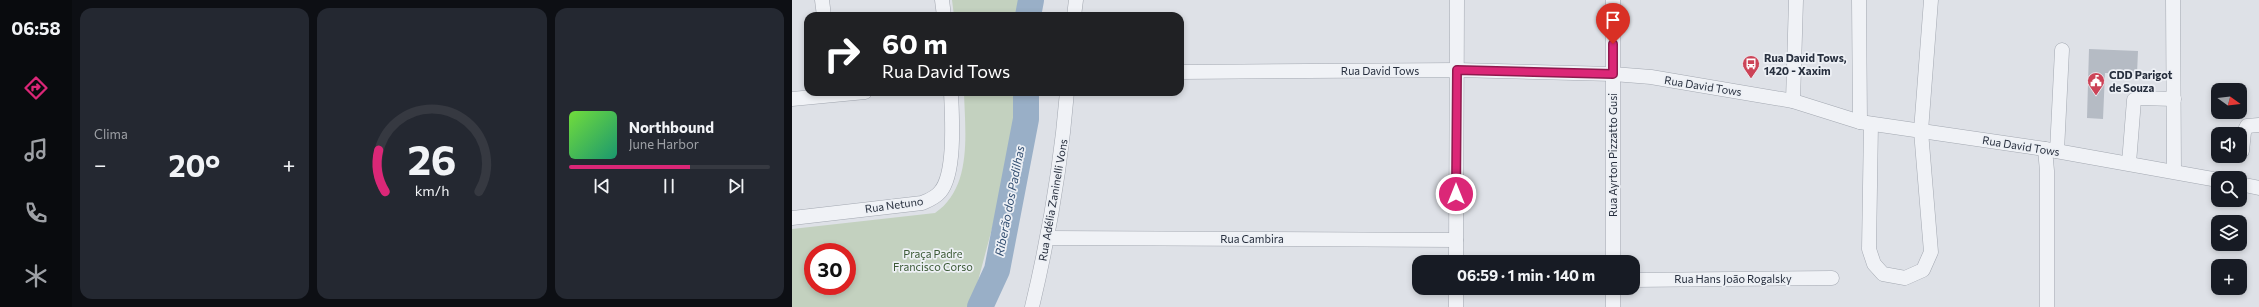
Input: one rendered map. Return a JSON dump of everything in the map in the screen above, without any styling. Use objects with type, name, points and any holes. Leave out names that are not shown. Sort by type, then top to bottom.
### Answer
[{"type":"street","points":[[822,0],[824,12]]},
{"type":"street","points":[[942,0],[944,12]]},
{"type":"street","points":[[1074,12],[1076,0]]},
{"type":"street","points":[[1456,255],[1457,0]]},
{"type":"street","name":"Rua Ayrton Pizzatto Gusi","points":[[1613,0],[1613,255]]},
{"type":"street","points":[[1792,101],[1796,0]]},
{"type":"street","points":[[1859,0],[1866,123],[1869,249],[1874,264],[1883,274],[1905,278],[1923,270],[1931,252],[1921,131],[1931,0]]},
{"type":"street","points":[[2173,0],[2174,171]]},
{"type":"street","points":[[2047,307],[2047,171],[2051,150],[2062,50]]},
{"type":"street","name":"Rua David Tows","points":[[1184,72],[1457,70],[1613,74],[1689,82],[1792,101],[1866,123],[2051,150],[2211,179]]},
{"type":"street","points":[[792,99],[816,96]]},
{"type":"street","name":"Rua Netuno","points":[[792,218],[922,202],[935,197],[944,186],[949,166],[952,145],[951,96]]},
{"type":"street","name":"Rua Adélia Zaninelli Vons","points":[[1032,307],[1048,238],[1064,134],[1067,96]]},
{"type":"street","points":[[2128,163],[2134,100],[2140,98],[2174,99]]},
{"type":"street","points":[[2246,127],[2259,125]]},
{"type":"street","points":[[2247,185],[2259,188]]},
{"type":"street","name":"Rua Cambira","points":[[1048,238],[1456,240]]},
{"type":"street","name":"Rua Hans João Rogalsky","points":[[1640,280],[1832,278]]},
{"type":"street","points":[[1456,295],[1456,307]]},
{"type":"street","points":[[1612,307],[1613,295]]},
{"type":"green space","points":[[952,0],[1025,0],[1023,12],[954,12]]},
{"type":"green space","name":"Praça Padre Francisco Corso","points":[[964,96],[1014,96],[1015,122],[994,221],[971,307],[792,307],[792,229],[935,213],[947,202],[956,189],[964,158]]},
{"type":"building","name":"CDD Parigot de Souza","points":[[2089,49],[2138,51],[2137,74],[2105,73],[2103,119],[2087,118]]},
{"type":"waterway","name":"Riberão dos Padilhas","points":[[1029,12],[1031,0]]},
{"type":"waterway","name":"Riberão dos Padilhas","points":[[980,307],[997,270],[1026,119],[1026,96]]},
{"type":"place","name":"Rua David Tows, 1420 - Xaxim","points":[[1751,79]]},
{"type":"place","name":"CDD Parigot de Souza","points":[[2096,96]]},
{"type":"route","points":[[1456,194],[1457,70],[1613,74],[1613,44]]}]
